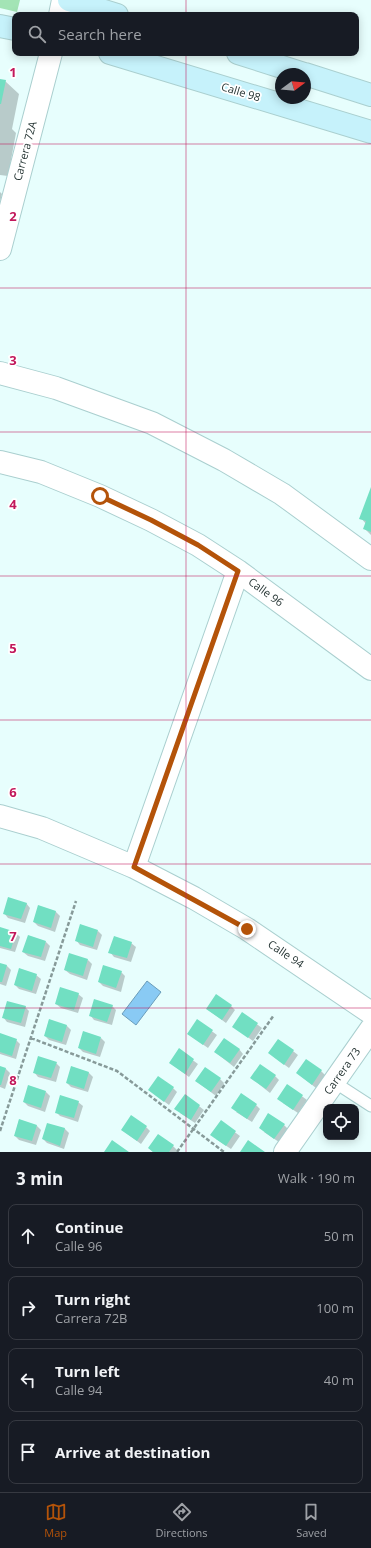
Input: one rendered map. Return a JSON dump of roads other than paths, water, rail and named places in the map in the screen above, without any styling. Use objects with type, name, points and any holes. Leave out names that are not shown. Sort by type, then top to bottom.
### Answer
[{"type":"street","points":[[61,12],[63,0]]},
{"type":"street","points":[[69,0],[107,12]]},
{"type":"street","points":[[0,26],[12,28]]},
{"type":"street","name":"Carrera 72A","points":[[0,249],[50,56]]},
{"type":"street","name":"Calle 98","points":[[120,56],[371,132]]},
{"type":"street","points":[[248,56],[286,68]]},
{"type":"street","points":[[311,76],[371,95]]},
{"type":"street","points":[[0,373],[56,388],[152,423],[172,433],[224,460],[282,494],[371,559]]},
{"type":"street","name":"Calle 96","points":[[0,462],[41,472],[100,496],[151,520],[198,545],[238,571],[371,669]]},
{"type":"street","points":[[134,867],[238,571]]},
{"type":"street","name":"Calle 94","points":[[0,816],[42,828],[134,867],[247,929],[371,1013]]},
{"type":"street","name":"Carrera 73","points":[[285,1152],[371,1029]]},
{"type":"lane","points":[[334,1082],[371,1106]]},
{"type":"water","points":[[147,981],[161,992],[136,1025],[122,1014]]}]
